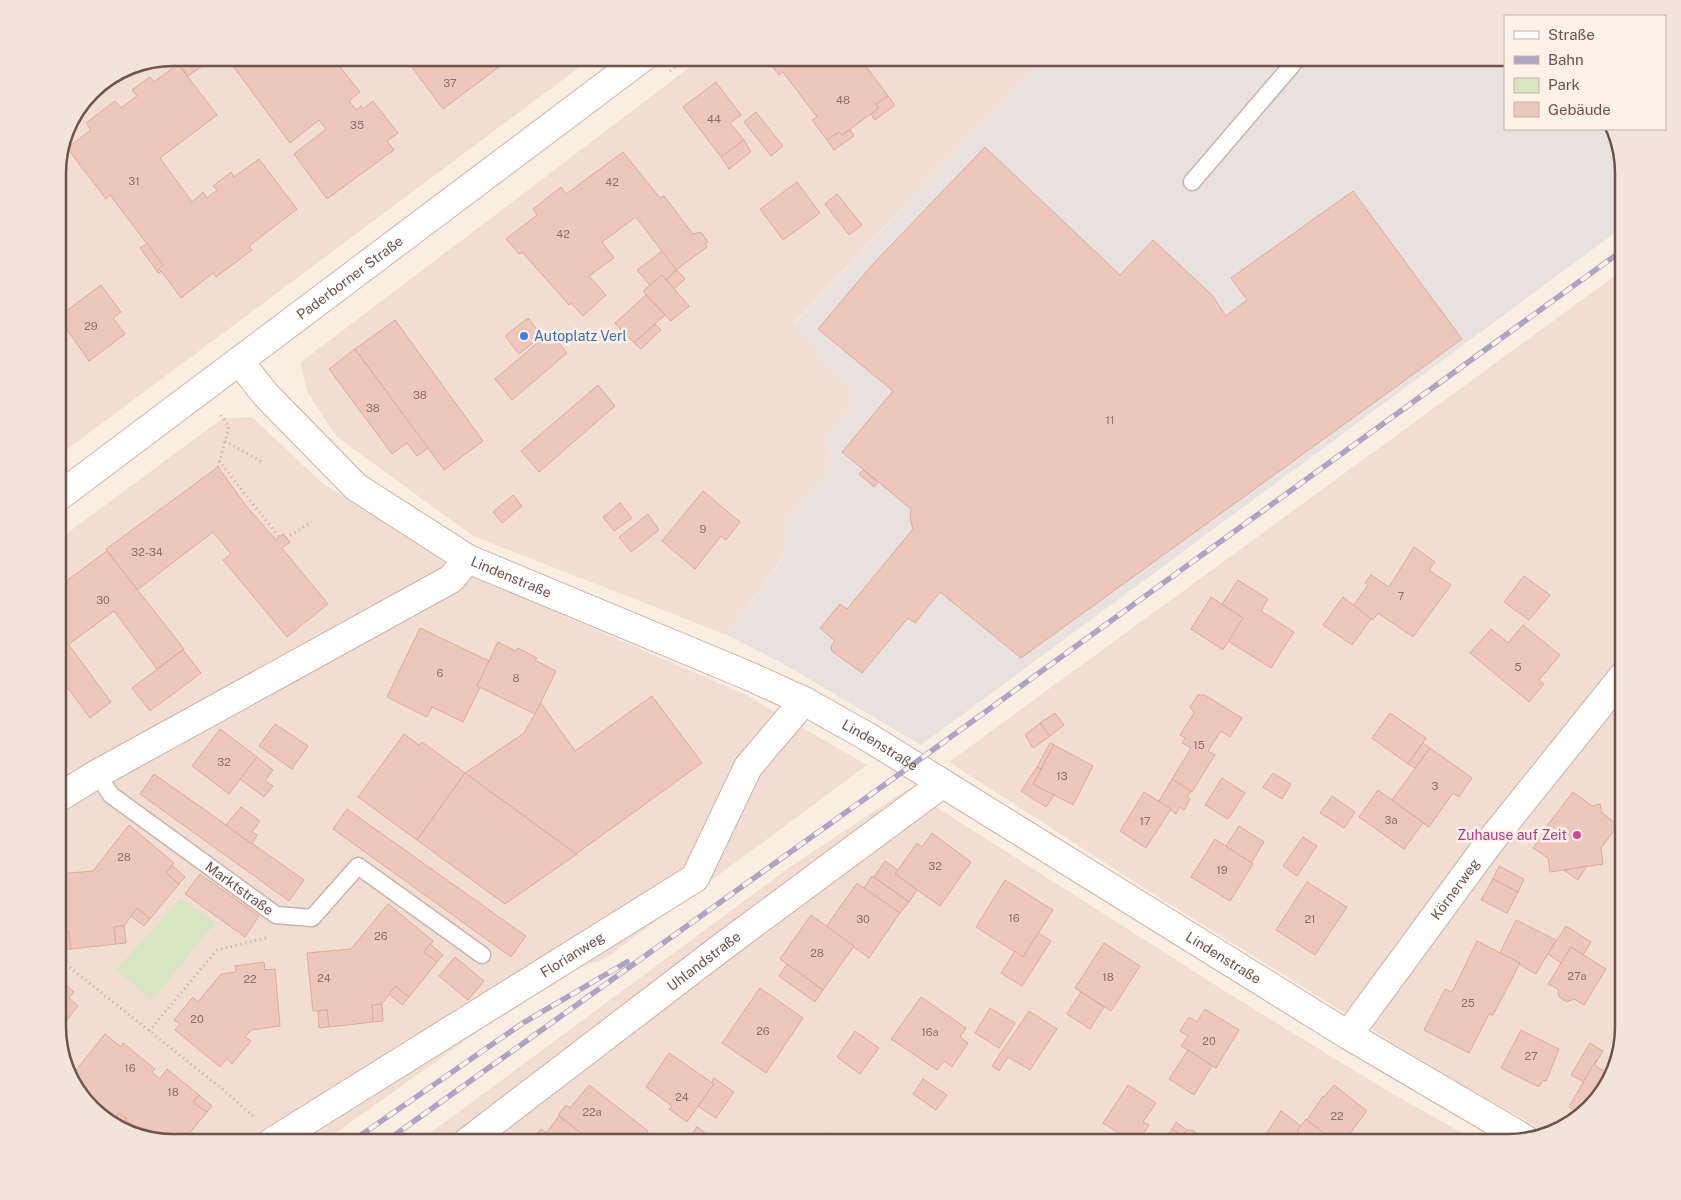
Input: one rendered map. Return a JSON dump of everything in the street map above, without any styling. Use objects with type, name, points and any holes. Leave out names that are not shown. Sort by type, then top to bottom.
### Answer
[{"type":"street","name":"Paderborner Straße","points":[[66,491],[631,66]]},
{"type":"street","name":"Lindenstraße","points":[[240,361],[266,395],[356,487],[468,559],[804,701],[1348,1035],[1516,1133]]},
{"type":"street","points":[[66,793],[97,774],[451,579],[468,559]]},
{"type":"street","name":"Körnerweg","points":[[1348,1035],[1489,843],[1615,687]]},
{"type":"street","name":"Florianweg","points":[[286,1134],[695,878],[748,767],[804,701]]},
{"type":"street","name":"Uhlandstraße","points":[[477,1134],[718,950],[942,784]]},
{"type":"lane","points":[[1192,182],[1291,66]]},
{"type":"lane","name":"Marktstraße","points":[[97,774],[111,795],[276,915],[312,918],[358,866],[482,955]]},
{"type":"path","points":[[218,412],[229,427],[218,467]]},
{"type":"path","points":[[225,441],[262,462]]},
{"type":"path","points":[[219,461],[279,538]]},
{"type":"path","points":[[286,538],[312,522]]},
{"type":"path","points":[[149,1031],[217,950],[275,936],[295,917]]},
{"type":"path","points":[[66,964],[226,1092],[268,1134]]},
{"type":"shaded area","points":[[173,66],[581,66],[66,450],[66,166],[68,152],[77,126],[88,108],[108,88],[126,77],[139,72]]},
{"type":"shaded area","points":[[691,66],[1036,66],[794,323],[857,399],[826,437],[832,467],[786,521],[783,557],[727,635],[473,536],[336,436],[308,393],[300,363]]},
{"type":"shaded area","points":[[1036,66],[1504,66],[1504,130],[1606,130],[1614,159],[1615,233],[921,745],[782,663],[727,635],[783,558],[786,521],[832,467],[826,437],[856,400],[794,324]]},
{"type":"shaded area","points":[[1615,276],[1615,1034],[1609,1061],[1597,1086],[1567,1116],[1540,1129],[1461,1085],[1152,893],[949,762]]},
{"type":"shaded area","points":[[252,417],[322,483],[465,573],[744,694],[867,765],[606,958],[556,976],[334,1134],[173,1134],[145,1130],[126,1123],[108,1112],[88,1092],[77,1074],[72,1061],[66,1034],[66,534],[223,418]]},
{"type":"shaded area","points":[[908,789],[1231,995],[1386,1090],[1464,1134],[429,1134],[790,867]]},
{"type":"green space","points":[[181,898],[215,923],[152,1000],[116,970]]},
{"type":"building","points":[[175,66],[180,66],[217,115],[160,158],[192,202],[203,192],[207,198],[217,190],[213,186],[231,172],[234,177],[259,159],[297,209],[249,246],[252,250],[216,277],[213,273],[181,298],[161,271],[158,273],[157,271],[163,265],[110,195],[106,199],[69,150],[70,146],[91,130],[86,123],[115,101],[121,108],[137,96],[132,90],[150,77],[154,82]]},
{"type":"building","points":[[180,66],[202,66],[188,76]]},
{"type":"building","points":[[233,66],[339,66],[360,92],[349,101],[356,110],[361,106],[363,109],[373,101],[398,133],[387,141],[394,150],[327,199],[294,154],[326,129],[319,120],[290,143]]},
{"type":"building","points":[[411,66],[500,66],[443,109]]},
{"type":"building","points":[[772,66],[866,66],[888,96],[876,104],[879,108],[842,135],[839,132],[827,140],[812,120],[817,117],[783,72],[779,75]]},
{"type":"building","points":[[716,82],[741,115],[730,123],[744,140],[721,157],[683,107]]},
{"type":"building","points":[[888,96],[895,105],[875,120],[871,114],[879,108],[876,104]]},
{"type":"building","points":[[756,112],[783,146],[771,156],[744,122]]},
{"type":"building","points":[[850,130],[854,136],[834,150],[827,140],[839,132],[842,135]]},
{"type":"building","points":[[744,140],[751,152],[729,169],[721,157]]},
{"type":"building","points":[[985,147],[1120,275],[1153,240],[1212,295],[1226,316],[1247,300],[1231,278],[1353,191],[1462,339],[1021,658],[940,592],[915,623],[908,618],[862,673],[832,651],[831,646],[835,641],[820,628],[840,604],[847,609],[913,529],[910,518],[911,509],[842,452],[893,391],[818,329],[872,265]]},
{"type":"building","points":[[623,152],[660,198],[664,196],[693,234],[701,232],[708,242],[705,244],[707,247],[676,270],[636,217],[602,242],[614,258],[589,276],[606,295],[583,316],[571,303],[569,305],[522,252],[519,254],[506,239],[537,215],[533,209],[561,187],[566,194]]},
{"type":"building","points":[[797,182],[820,213],[783,240],[760,209]]},
{"type":"building","points":[[837,194],[862,225],[849,235],[825,204]]},
{"type":"building","points":[[147,243],[163,265],[157,271],[140,248]]},
{"type":"building","points":[[662,251],[676,270],[666,280],[662,275],[650,285],[637,270]]},
{"type":"building","points":[[677,270],[685,279],[674,289],[666,280]]},
{"type":"building","points":[[662,275],[689,306],[671,321],[643,291]]},
{"type":"building","points":[[101,285],[121,312],[113,318],[125,334],[89,361],[66,328],[66,311]]},
{"type":"building","points":[[646,295],[665,315],[634,343],[615,323]]},
{"type":"building","name":"Autoplatz Verl","points":[[528,318],[542,336],[519,354],[505,336]]},
{"type":"building","points":[[395,320],[483,441],[444,470],[355,349]]},
{"type":"building","points":[[655,324],[661,330],[641,349],[634,343]]},
{"type":"building","points":[[550,332],[567,353],[512,400],[495,379]]},
{"type":"building","points":[[355,349],[428,448],[417,456],[407,443],[392,454],[329,369]]},
{"type":"building","points":[[598,385],[615,406],[539,472],[521,451]]},
{"type":"building","points":[[218,467],[247,507],[276,540],[283,534],[290,542],[282,548],[328,604],[287,637],[223,560],[231,554],[213,532],[137,590],[106,549]]},
{"type":"building","points":[[863,470],[878,482],[874,487],[859,474]]},
{"type":"building","points":[[703,491],[740,522],[726,540],[721,536],[695,569],[662,541]]},
{"type":"building","points":[[513,495],[522,506],[502,523],[493,512]]},
{"type":"building","points":[[620,503],[632,518],[614,531],[603,517]]},
{"type":"building","points":[[648,514],[659,530],[631,552],[619,537]]},
{"type":"building","points":[[1414,547],[1435,562],[1429,570],[1451,585],[1413,637],[1378,613],[1373,620],[1353,606],[1368,585],[1365,583],[1371,575],[1389,587]]},
{"type":"building","points":[[107,551],[184,649],[157,669],[114,611],[68,645],[66,642],[66,581]]},
{"type":"building","points":[[1524,576],[1550,595],[1529,620],[1504,602]]},
{"type":"building","points":[[1238,580],[1268,599],[1261,611],[1294,632],[1271,668],[1228,641],[1243,618],[1222,604]]},
{"type":"building","points":[[1211,597],[1243,618],[1223,650],[1191,629]]},
{"type":"building","points":[[1343,597],[1371,619],[1352,645],[1323,625]]},
{"type":"building","points":[[1523,625],[1560,655],[1539,680],[1544,684],[1529,702],[1470,653],[1491,629],[1508,643]]},
{"type":"building","points":[[420,628],[489,661],[477,686],[480,687],[463,722],[432,707],[427,717],[387,697]]},
{"type":"building","points":[[66,641],[111,702],[90,718],[66,686]]},
{"type":"building","points":[[498,642],[516,651],[518,648],[556,671],[535,714],[477,686]]},
{"type":"building","points":[[183,650],[201,673],[150,711],[132,688]]},
{"type":"building","points":[[1198,695],[1205,695],[1242,718],[1230,737],[1221,731],[1208,751],[1215,755],[1192,792],[1172,779],[1191,748],[1182,743],[1185,738],[1180,735],[1194,713],[1190,707]]},
{"type":"building","points":[[652,696],[702,763],[576,854],[465,773],[524,733],[541,703],[575,751]]},
{"type":"building","points":[[1055,713],[1064,725],[1050,736],[1040,723]]},
{"type":"building","points":[[1390,713],[1426,738],[1408,764],[1372,738]]},
{"type":"building","points":[[1040,723],[1050,736],[1033,748],[1025,735]]},
{"type":"building","points":[[275,724],[308,746],[292,769],[259,746]]},
{"type":"building","points":[[220,729],[257,757],[229,794],[192,766]]},
{"type":"building","points":[[404,734],[419,745],[422,742],[465,773],[417,840],[358,797]]},
{"type":"building","points":[[1050,743],[1054,745],[1041,769],[1037,767]]},
{"type":"building","points":[[1423,743],[1430,748],[1415,768],[1408,764]]},
{"type":"building","points":[[1054,745],[1093,766],[1073,805],[1033,784]]},
{"type":"building","points":[[1430,748],[1472,778],[1459,797],[1453,793],[1429,827],[1392,800]]},
{"type":"building","points":[[257,757],[273,770],[265,781],[273,786],[264,797],[240,779]]},
{"type":"building","points":[[1037,767],[1041,769],[1033,784],[1054,795],[1046,807],[1021,791]]},
{"type":"building","points":[[465,773],[577,854],[505,904],[417,840]]},
{"type":"building","points":[[1273,773],[1291,784],[1282,799],[1263,787]]},
{"type":"building","points":[[154,774],[304,880],[289,901],[140,794]]},
{"type":"building","points":[[1222,778],[1245,793],[1228,819],[1205,805]]},
{"type":"building","points":[[1172,779],[1191,791],[1187,797],[1190,799],[1184,810],[1180,807],[1176,814],[1159,801]]},
{"type":"building","points":[[1378,790],[1429,827],[1423,823],[1404,849],[1359,817]]},
{"type":"building","points":[[1144,792],[1171,809],[1146,848],[1120,831]]},
{"type":"building","points":[[1573,792],[1592,806],[1600,804],[1602,813],[1615,823],[1615,829],[1601,848],[1603,864],[1550,872],[1548,858],[1533,848],[1545,832],[1543,831]]},
{"type":"building","points":[[1332,796],[1355,812],[1344,828],[1320,813]]},
{"type":"building","points":[[241,807],[260,821],[252,832],[257,835],[252,844],[226,825]]},
{"type":"building","points":[[347,809],[526,936],[511,957],[333,829]]},
{"type":"building","points":[[129,825],[174,863],[166,873],[179,884],[150,919],[137,908],[124,926],[114,927],[116,944],[71,949],[69,932],[66,932],[66,873],[93,871]]},
{"type":"building","points":[[1239,826],[1264,842],[1251,863],[1226,846]]},
{"type":"building","points":[[932,833],[971,862],[940,906],[895,874],[917,843],[922,847]]},
{"type":"building","points":[[1303,837],[1317,846],[1297,876],[1283,866]]},
{"type":"building","points":[[1215,839],[1253,864],[1230,901],[1191,877]]},
{"type":"building","points":[[885,861],[898,870],[895,874],[917,890],[909,902],[874,877]]},
{"type":"building","points":[[172,865],[185,877],[179,884],[166,873]]},
{"type":"building","points":[[1499,866],[1524,879],[1518,892],[1493,879]]},
{"type":"building","points":[[1587,866],[1578,880],[1564,870]]},
{"type":"building","points":[[200,874],[259,916],[245,937],[185,894]]},
{"type":"building","points":[[872,876],[909,902],[900,913],[864,888]]},
{"type":"building","points":[[1493,879],[1518,892],[1507,913],[1481,900]]},
{"type":"building","points":[[1005,880],[1053,910],[1023,957],[976,927]]},
{"type":"building","points":[[1307,882],[1347,907],[1315,955],[1276,930]]},
{"type":"building","points":[[857,883],[900,913],[869,958],[826,927]]},
{"type":"building","points":[[388,904],[433,941],[424,952],[437,962],[409,997],[395,986],[382,1004],[372,1005],[373,1022],[329,1027],[327,1010],[313,1011],[307,953],[351,949]]},
{"type":"building","points":[[137,908],[150,919],[144,926],[131,916]]},
{"type":"building","points":[[811,915],[854,946],[823,990],[780,959]]},
{"type":"building","points":[[1516,920],[1556,940],[1536,974],[1500,953]]},
{"type":"building","points":[[124,926],[126,943],[116,944],[114,927]]},
{"type":"building","points":[[1566,926],[1591,942],[1583,955],[1571,947],[1561,963],[1548,954]]},
{"type":"building","points":[[66,932],[69,932],[71,949],[66,949]]},
{"type":"building","points":[[1038,933],[1051,941],[1022,986],[1001,973],[1015,951],[1023,957]]},
{"type":"building","points":[[1477,941],[1520,963],[1493,1015],[1489,1014],[1469,1053],[1424,1030],[1445,989],[1452,992]]},
{"type":"building","points":[[1104,943],[1140,966],[1111,1011],[1075,988]]},
{"type":"building","points":[[430,944],[443,955],[437,962],[424,952]]},
{"type":"building","points":[[1571,947],[1606,969],[1584,1005],[1574,999],[1567,1002],[1559,997],[1558,989],[1548,984]]},
{"type":"building","points":[[455,957],[484,981],[468,1000],[439,976]]},
{"type":"building","points":[[264,962],[265,970],[275,969],[280,1026],[251,1030],[245,1037],[251,1041],[232,1064],[227,1059],[220,1067],[175,1030],[180,1024],[174,1020],[193,997],[198,1002],[221,974],[236,972],[235,966]]},
{"type":"building","points":[[787,964],[823,990],[815,1002],[779,976]]},
{"type":"building","points":[[66,985],[74,992],[69,998],[78,1006],[66,1021]]},
{"type":"building","points":[[395,986],[409,997],[402,1005],[389,994]]},
{"type":"building","points":[[760,988],[803,1018],[766,1073],[722,1043]]},
{"type":"building","points":[[1081,992],[1104,1007],[1090,1029],[1067,1014]]},
{"type":"building","points":[[921,997],[966,1028],[960,1037],[968,1043],[952,1067],[944,1061],[937,1070],[891,1039]]},
{"type":"building","points":[[382,1004],[383,1021],[373,1022],[372,1005]]},
{"type":"building","points":[[990,1008],[1015,1023],[999,1048],[975,1033]]},
{"type":"building","points":[[1205,1009],[1239,1030],[1216,1068],[1181,1046],[1188,1036],[1180,1031],[1189,1017],[1197,1022]]},
{"type":"building","points":[[327,1010],[329,1027],[319,1028],[318,1011]]},
{"type":"building","points":[[1029,1011],[1057,1029],[1030,1070],[1008,1057],[999,1071],[992,1066]]},
{"type":"building","points":[[1521,1030],[1559,1049],[1546,1081],[1543,1080],[1539,1087],[1501,1068]]},
{"type":"building","points":[[855,1031],[879,1048],[860,1074],[837,1057]]},
{"type":"building","points":[[105,1034],[121,1047],[123,1043],[155,1069],[152,1072],[160,1079],[167,1069],[199,1095],[193,1102],[207,1112],[189,1134],[159,1133],[145,1130],[131,1125],[119,1113],[116,1117],[108,1112],[88,1092],[76,1070]]},
{"type":"building","points":[[1590,1043],[1603,1051],[1584,1082],[1571,1075]]},
{"type":"building","points":[[1188,1050],[1212,1066],[1194,1095],[1169,1079]]},
{"type":"building","points":[[669,1053],[714,1084],[687,1122],[669,1109],[672,1106],[646,1087]]},
{"type":"building","points":[[1596,1060],[1595,1066],[1605,1071],[1604,1074],[1593,1092],[1578,1107],[1574,1110],[1569,1107]]},
{"type":"building","points":[[714,1078],[734,1092],[716,1118],[698,1106],[714,1084],[712,1082]]},
{"type":"building","points":[[923,1079],[947,1095],[936,1110],[913,1094]]},
{"type":"building","points":[[589,1085],[648,1131],[646,1134],[583,1134],[558,1115],[566,1105],[570,1108]]},
{"type":"building","points":[[1128,1085],[1156,1103],[1143,1122],[1149,1125],[1143,1134],[1120,1134],[1103,1123]]},
{"type":"building","points":[[1334,1085],[1367,1111],[1349,1134],[1325,1134],[1307,1120]]},
{"type":"building","points":[[199,1095],[212,1106],[207,1112],[193,1102]]},
{"type":"building","points":[[1281,1111],[1301,1126],[1297,1131],[1301,1134],[1266,1134]]},
{"type":"building","points":[[119,1113],[127,1119],[125,1121],[128,1124],[126,1123],[116,1117]]},
{"type":"building","points":[[559,1116],[583,1134],[546,1134]]},
{"type":"building","points":[[1306,1119],[1325,1134],[1301,1134],[1297,1131]]},
{"type":"building","points":[[1176,1122],[1187,1130],[1184,1134],[1179,1134],[1172,1129]]},
{"type":"building","points":[[697,1127],[706,1134],[692,1134]]},
{"type":"building","points":[[541,1129],[546,1133],[545,1134],[537,1134]]},
{"type":"building","points":[[1172,1129],[1179,1134],[1168,1134]]},
{"type":"building","points":[[1187,1130],[1193,1130],[1197,1134],[1184,1134]]},
{"type":"railway","points":[[396,1134],[912,765],[1615,256]]},
{"type":"railway","points":[[363,1134],[523,1023],[627,962]]},
{"type":"place","name":"Autoplatz Verl","points":[[524,336]]},
{"type":"place","name":"Zuhause auf Zeit","points":[[1577,835]]}]
